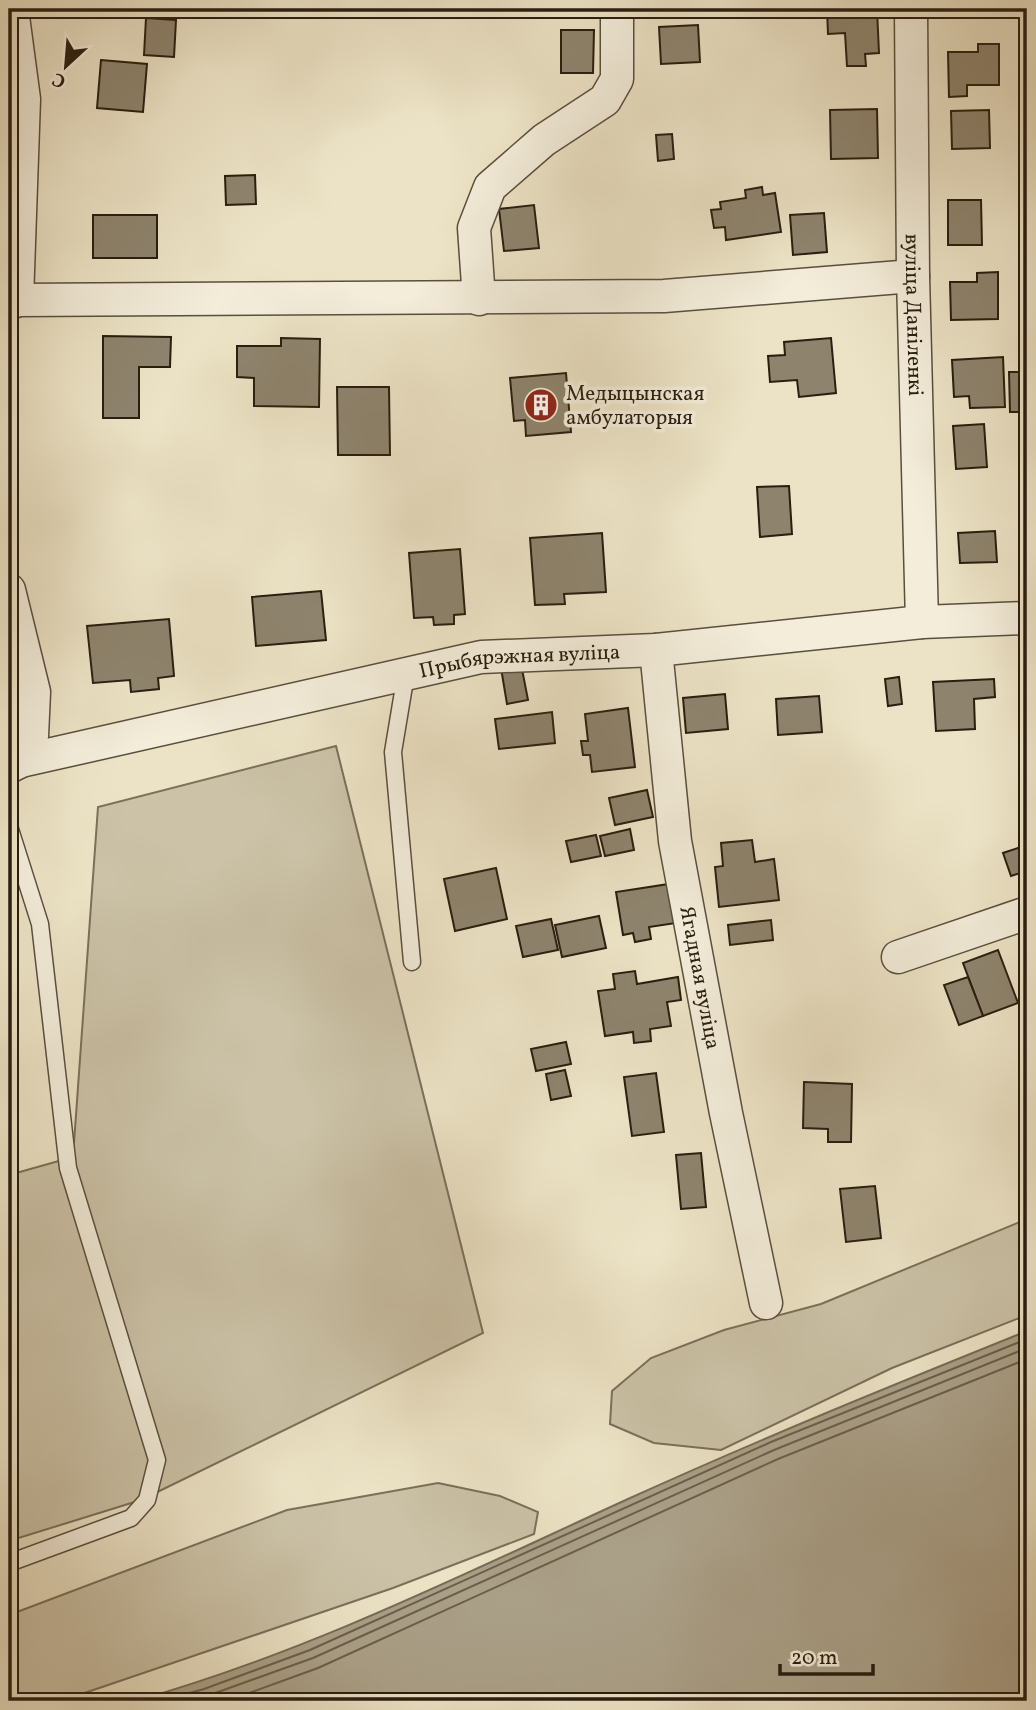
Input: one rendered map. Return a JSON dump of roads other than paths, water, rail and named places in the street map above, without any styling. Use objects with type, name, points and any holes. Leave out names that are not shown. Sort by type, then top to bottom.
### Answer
[{"type":"street","points":[[480,299],[474,228],[491,187],[544,140],[605,100],[617,79],[617,9]]},
{"type":"street","name":"вуліца Даніленкі","points":[[911,9],[913,276],[922,622]]},
{"type":"street","points":[[12,16],[24,99],[13,302],[664,296],[913,276]]},
{"type":"street","points":[[9,590],[33,692],[32,736],[15,764]]},
{"type":"street","name":"Прыбярэжная вуліца","points":[[15,764],[481,657],[656,650],[922,622],[1027,618]]},
{"type":"street","name":"Ягадная вуліца","points":[[656,650],[675,841],[726,1113],[766,1303]]},
{"type":"street","points":[[898,957],[1027,913]]},
{"type":"lane","points":[[405,674],[393,752],[412,962]]},
{"type":"lane","points":[[9,827],[40,923],[68,1168],[157,1460],[147,1500],[131,1518],[9,1563]]},
{"type":"water","points":[[1027,1331],[1027,1701],[135,1701],[199,1682],[323,1636],[727,1455]]},
{"type":"place","name":"Медыцынская амбулаторыя","points":[[541,405]]}]
